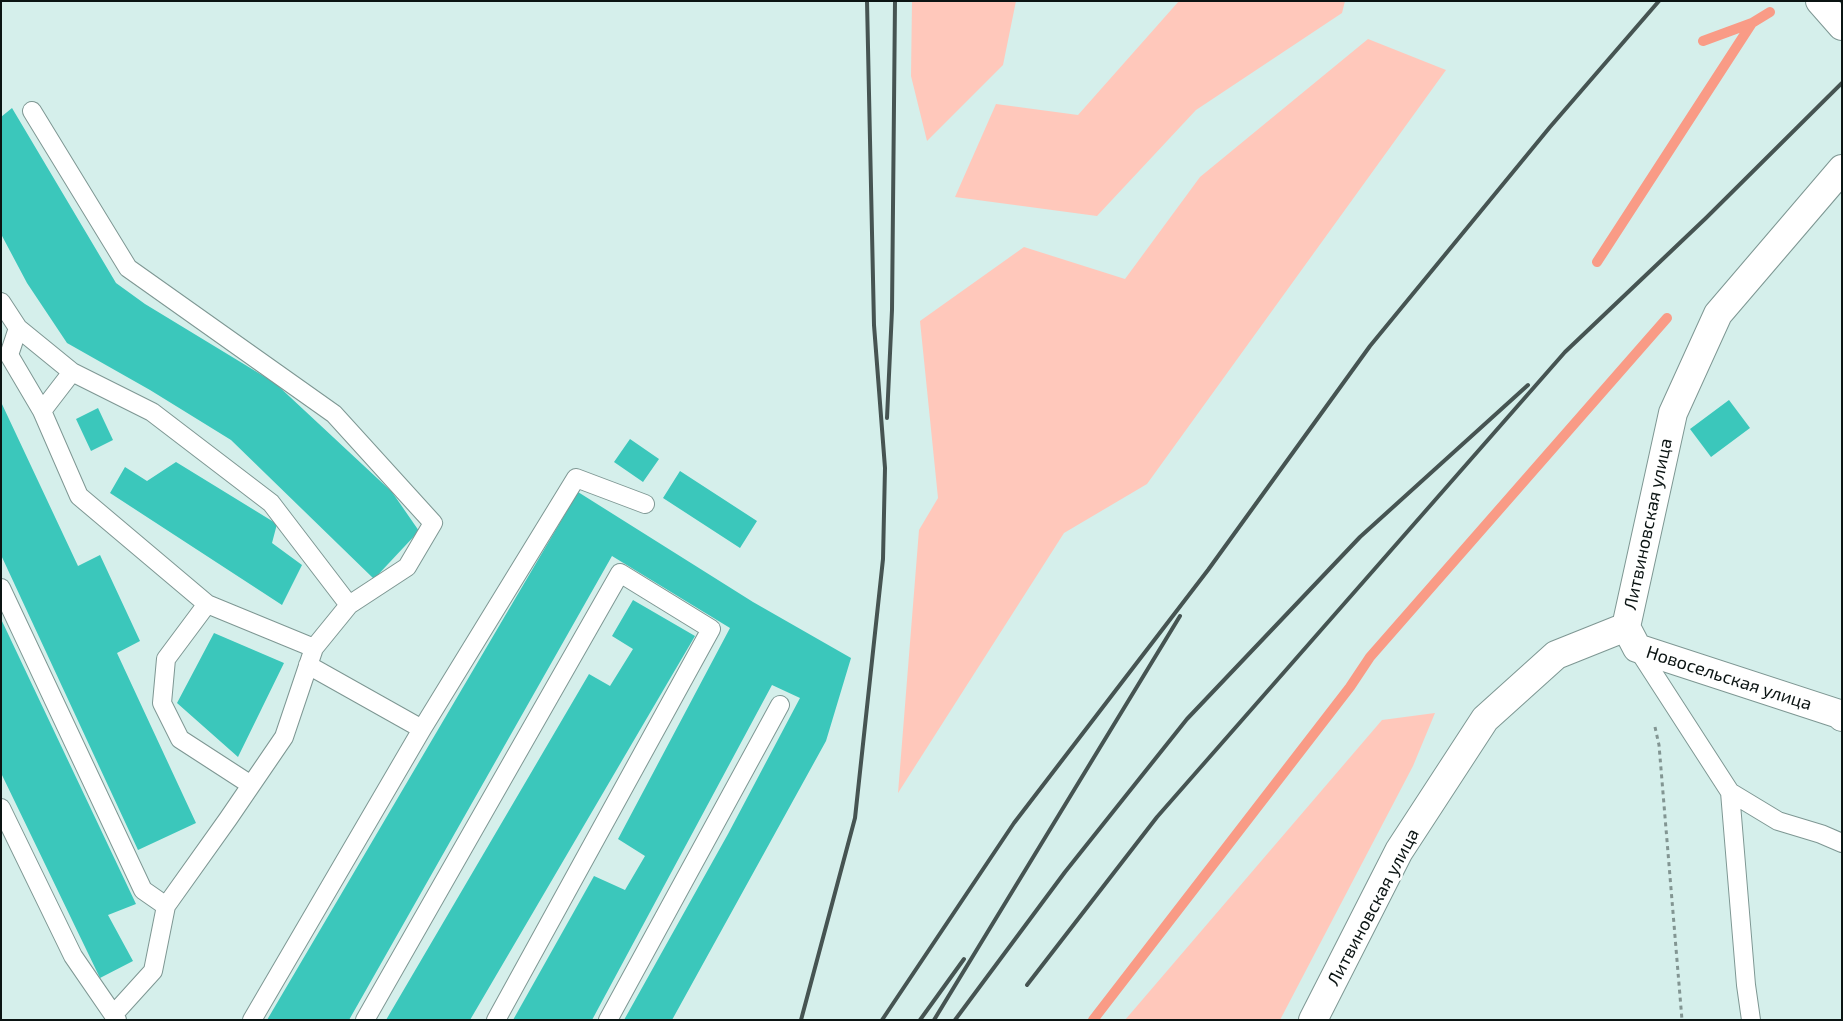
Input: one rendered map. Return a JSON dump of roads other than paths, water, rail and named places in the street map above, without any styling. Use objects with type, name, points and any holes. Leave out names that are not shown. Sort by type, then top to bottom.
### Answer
[{"type":"street","points":[[1820,1],[1842,26]]},
{"type":"street","name":"Литвиновская улица","points":[[1313,1020],[1399,851],[1484,719],[1556,655],[1631,638],[1673,413],[1718,314],[1842,169]]},
{"type":"street","name":"Новосельская улица","points":[[1631,638],[1839,714],[1842,717]]},
{"type":"lane","points":[[1,808],[73,956],[116,1017],[153,971],[166,906],[284,737],[311,656],[349,605],[407,566],[433,523],[334,414],[128,268],[32,111]]},
{"type":"lane","points":[[1,302],[18,328],[72,372],[152,412],[271,503],[349,605]]},
{"type":"lane","points":[[18,328],[9,355],[42,411],[79,496],[208,604],[311,656],[422,729]]},
{"type":"lane","points":[[42,411],[72,372]]},
{"type":"lane","points":[[252,1020],[422,729],[576,478],[646,504]]},
{"type":"lane","points":[[365,1020],[620,573],[711,629],[496,1020]]},
{"type":"lane","points":[[1,588],[143,890],[166,906]]},
{"type":"lane","points":[[208,604],[166,659],[162,702],[180,739],[251,785]]},
{"type":"lane","points":[[1631,638],[1730,792],[1778,821],[1821,834],[1842,843]]},
{"type":"lane","points":[[608,1020],[780,705]]},
{"type":"lane","points":[[1730,792],[1746,985],[1751,1020]]},
{"type":"waterway","points":[[1597,262],[1752,23],[1770,12]]},
{"type":"waterway","points":[[1703,41],[1752,23]]},
{"type":"waterway","points":[[1093,1020],[1350,687],[1370,657],[1667,318]]},
{"type":"railway","points":[[801,1020],[855,818],[883,559],[885,468],[874,325],[867,1]]},
{"type":"railway","points":[[887,418],[892,310],[895,1]]},
{"type":"railway","points":[[882,1020],[1014,823],[1208,570],[1370,346],[1550,127],[1659,1]]},
{"type":"railway","points":[[1027,985],[1157,817],[1565,352],[1706,218],[1842,83]]},
{"type":"railway","points":[[955,1020],[1065,872],[1187,719],[1360,537],[1528,385]]},
{"type":"railway","points":[[934,1020],[1180,616]]},
{"type":"railway","points":[[920,1020],[964,959]]}]
